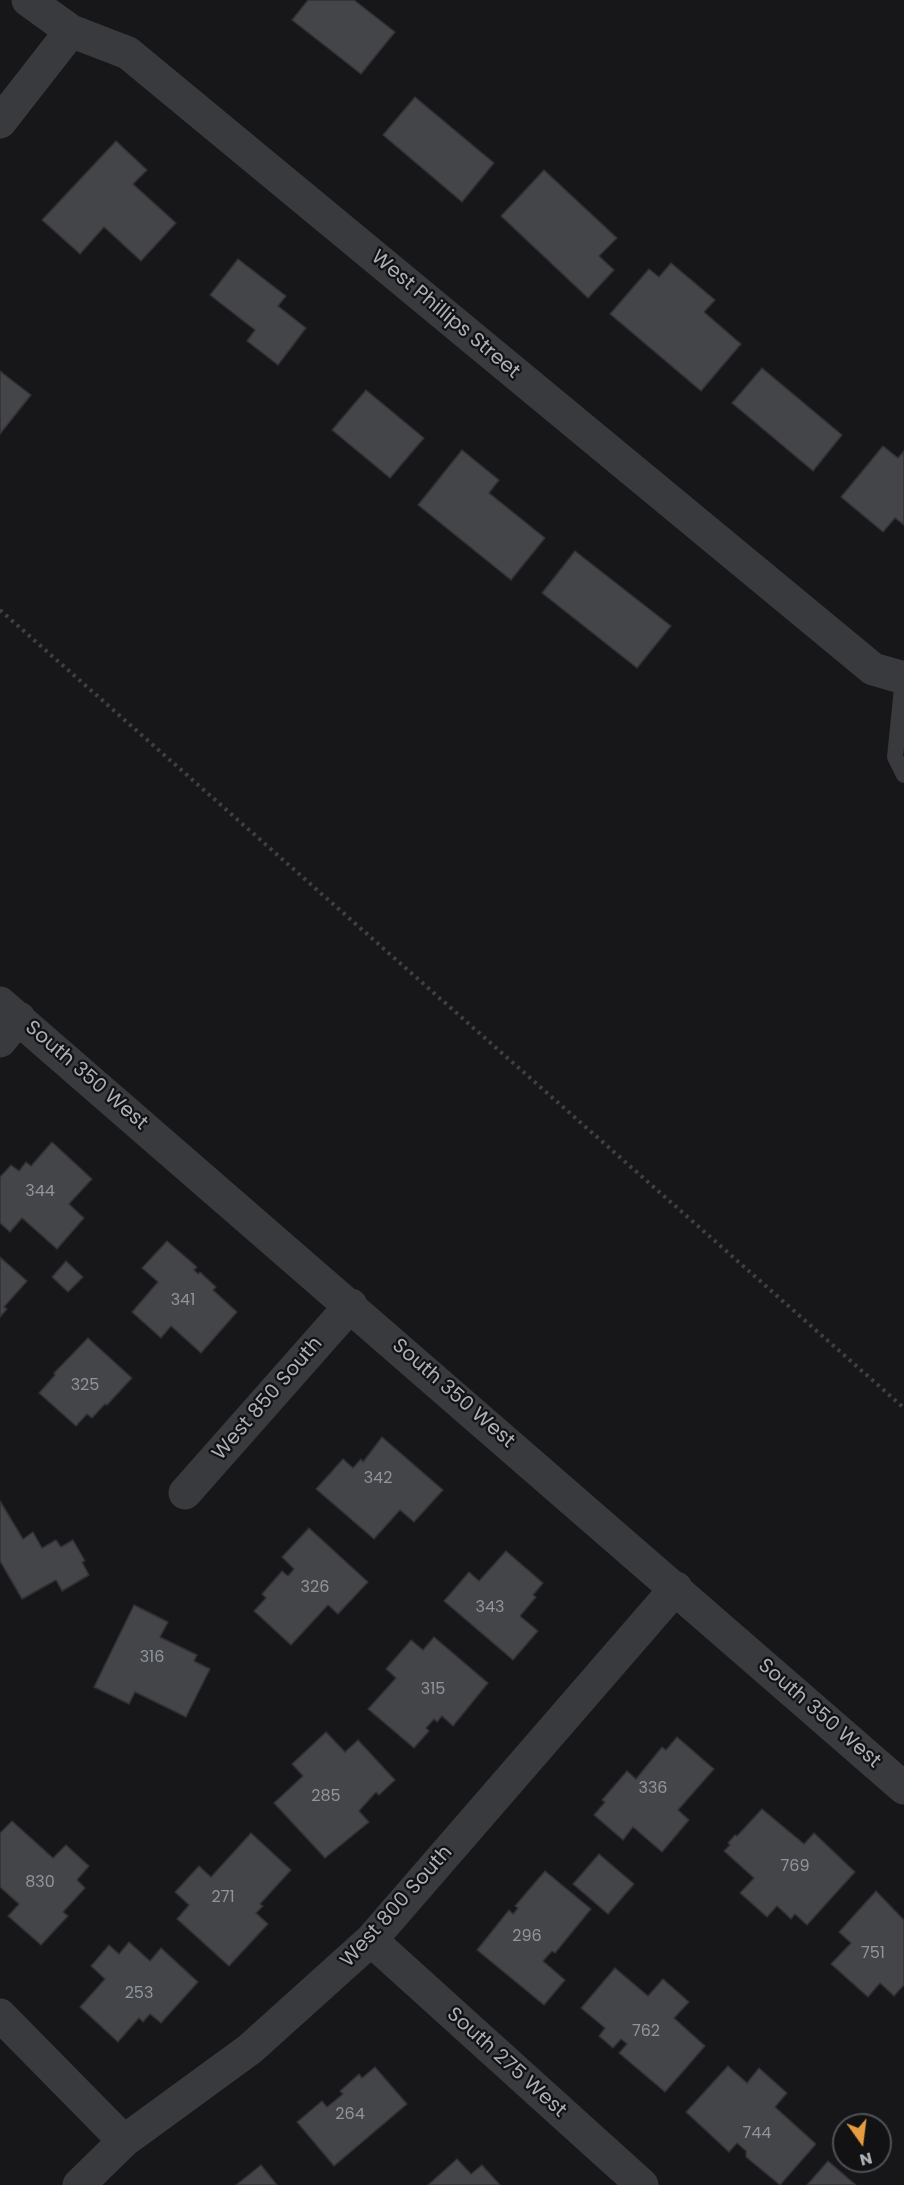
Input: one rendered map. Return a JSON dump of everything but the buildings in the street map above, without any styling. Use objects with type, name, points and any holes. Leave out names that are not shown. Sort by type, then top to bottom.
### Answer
[{"type":"street","name":"West Phillips Street","points":[[28,0],[71,31],[128,53],[873,669],[904,678]]},
{"type":"street","points":[[0,122],[71,31]]},
{"type":"street","name":"South 350 West","points":[[6,1020],[351,1305],[904,1788]]},
{"type":"street","name":"West 850 South","points":[[185,1493],[351,1305]]},
{"type":"street","name":"West 800 South","points":[[79,2185],[124,2141],[249,2049],[299,2008],[371,1940],[676,1588]]},
{"type":"street","name":"South 275 West","points":[[371,1940],[642,2185]]},
{"type":"street","points":[[0,2015],[124,2141]]},
{"type":"lane","points":[[904,678],[896,757],[904,775]]},
{"type":"path","points":[[0,610],[904,1408]]}]
